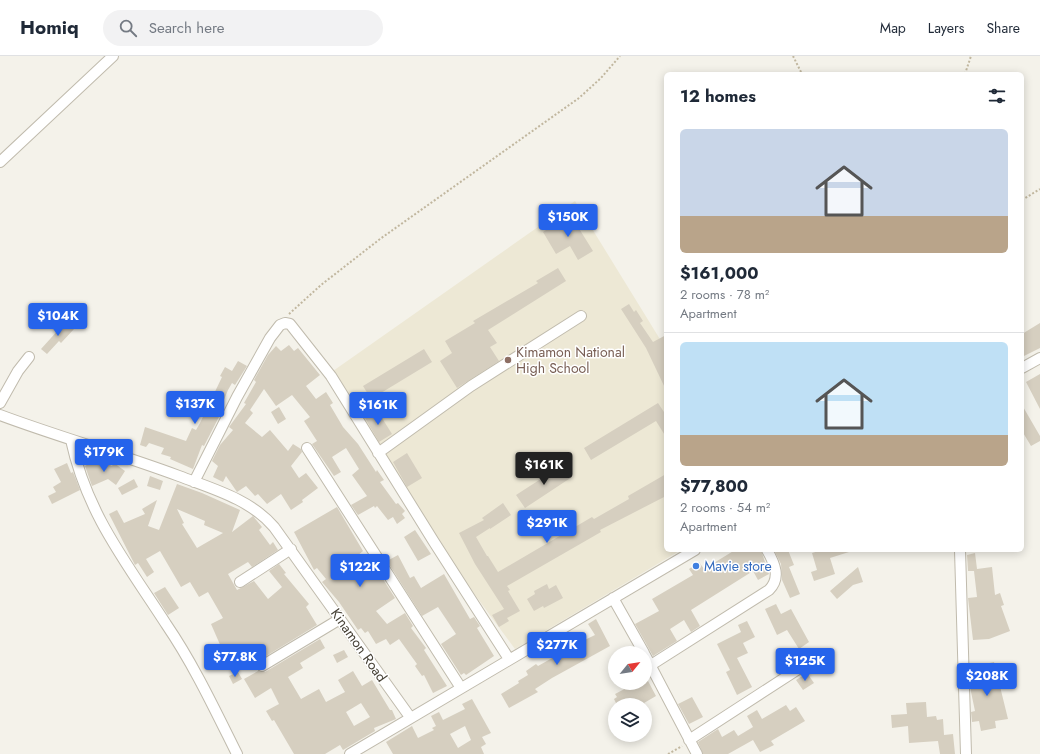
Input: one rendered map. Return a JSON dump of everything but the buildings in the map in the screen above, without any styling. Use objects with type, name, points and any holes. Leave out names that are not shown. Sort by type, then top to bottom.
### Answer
[{"type":"street","points":[[0,162],[113,56]]},
{"type":"street","points":[[378,453],[471,386],[581,316]]},
{"type":"street","points":[[194,482],[237,397],[276,328],[285,323],[290,324],[330,376],[510,659]]},
{"type":"street","points":[[0,403],[5,391],[28,357]]},
{"type":"street","points":[[1024,367],[1040,358]]},
{"type":"street","name":"Kinamon Road","points":[[0,415],[140,462],[194,482],[254,507],[264,515],[274,527],[410,717]]},
{"type":"street","points":[[71,440],[77,468],[100,521],[194,669],[238,754]]},
{"type":"street","points":[[307,448],[461,688]]},
{"type":"street","points":[[240,582],[290,549]]},
{"type":"street","points":[[350,754],[410,717],[692,552]]},
{"type":"street","points":[[652,664],[769,590],[775,584],[777,576],[775,566],[768,552]]},
{"type":"street","points":[[960,552],[966,754]]},
{"type":"street","points":[[613,598],[640,646]]},
{"type":"street","points":[[262,666],[340,619]]},
{"type":"street","points":[[689,740],[803,666]]},
{"type":"street","points":[[652,667],[696,754]]},
{"type":"path","points":[[285,323],[291,311],[320,285],[380,239],[579,98],[601,78],[620,56]]},
{"type":"path","points":[[793,56],[801,72]]},
{"type":"path","points":[[967,72],[971,56]]},
{"type":"path","points":[[1024,199],[1040,189]]},
{"type":"path","points":[[668,754],[689,740]]},
{"type":"shaded area","name":"Kimamon National High School","points":[[575,201],[664,346],[664,552],[678,552],[515,649],[433,538],[333,371]]},
{"type":"place","name":"Kimamon National High School","points":[[508,360]]},
{"type":"place","name":"Mavie store","points":[[696,566]]}]
